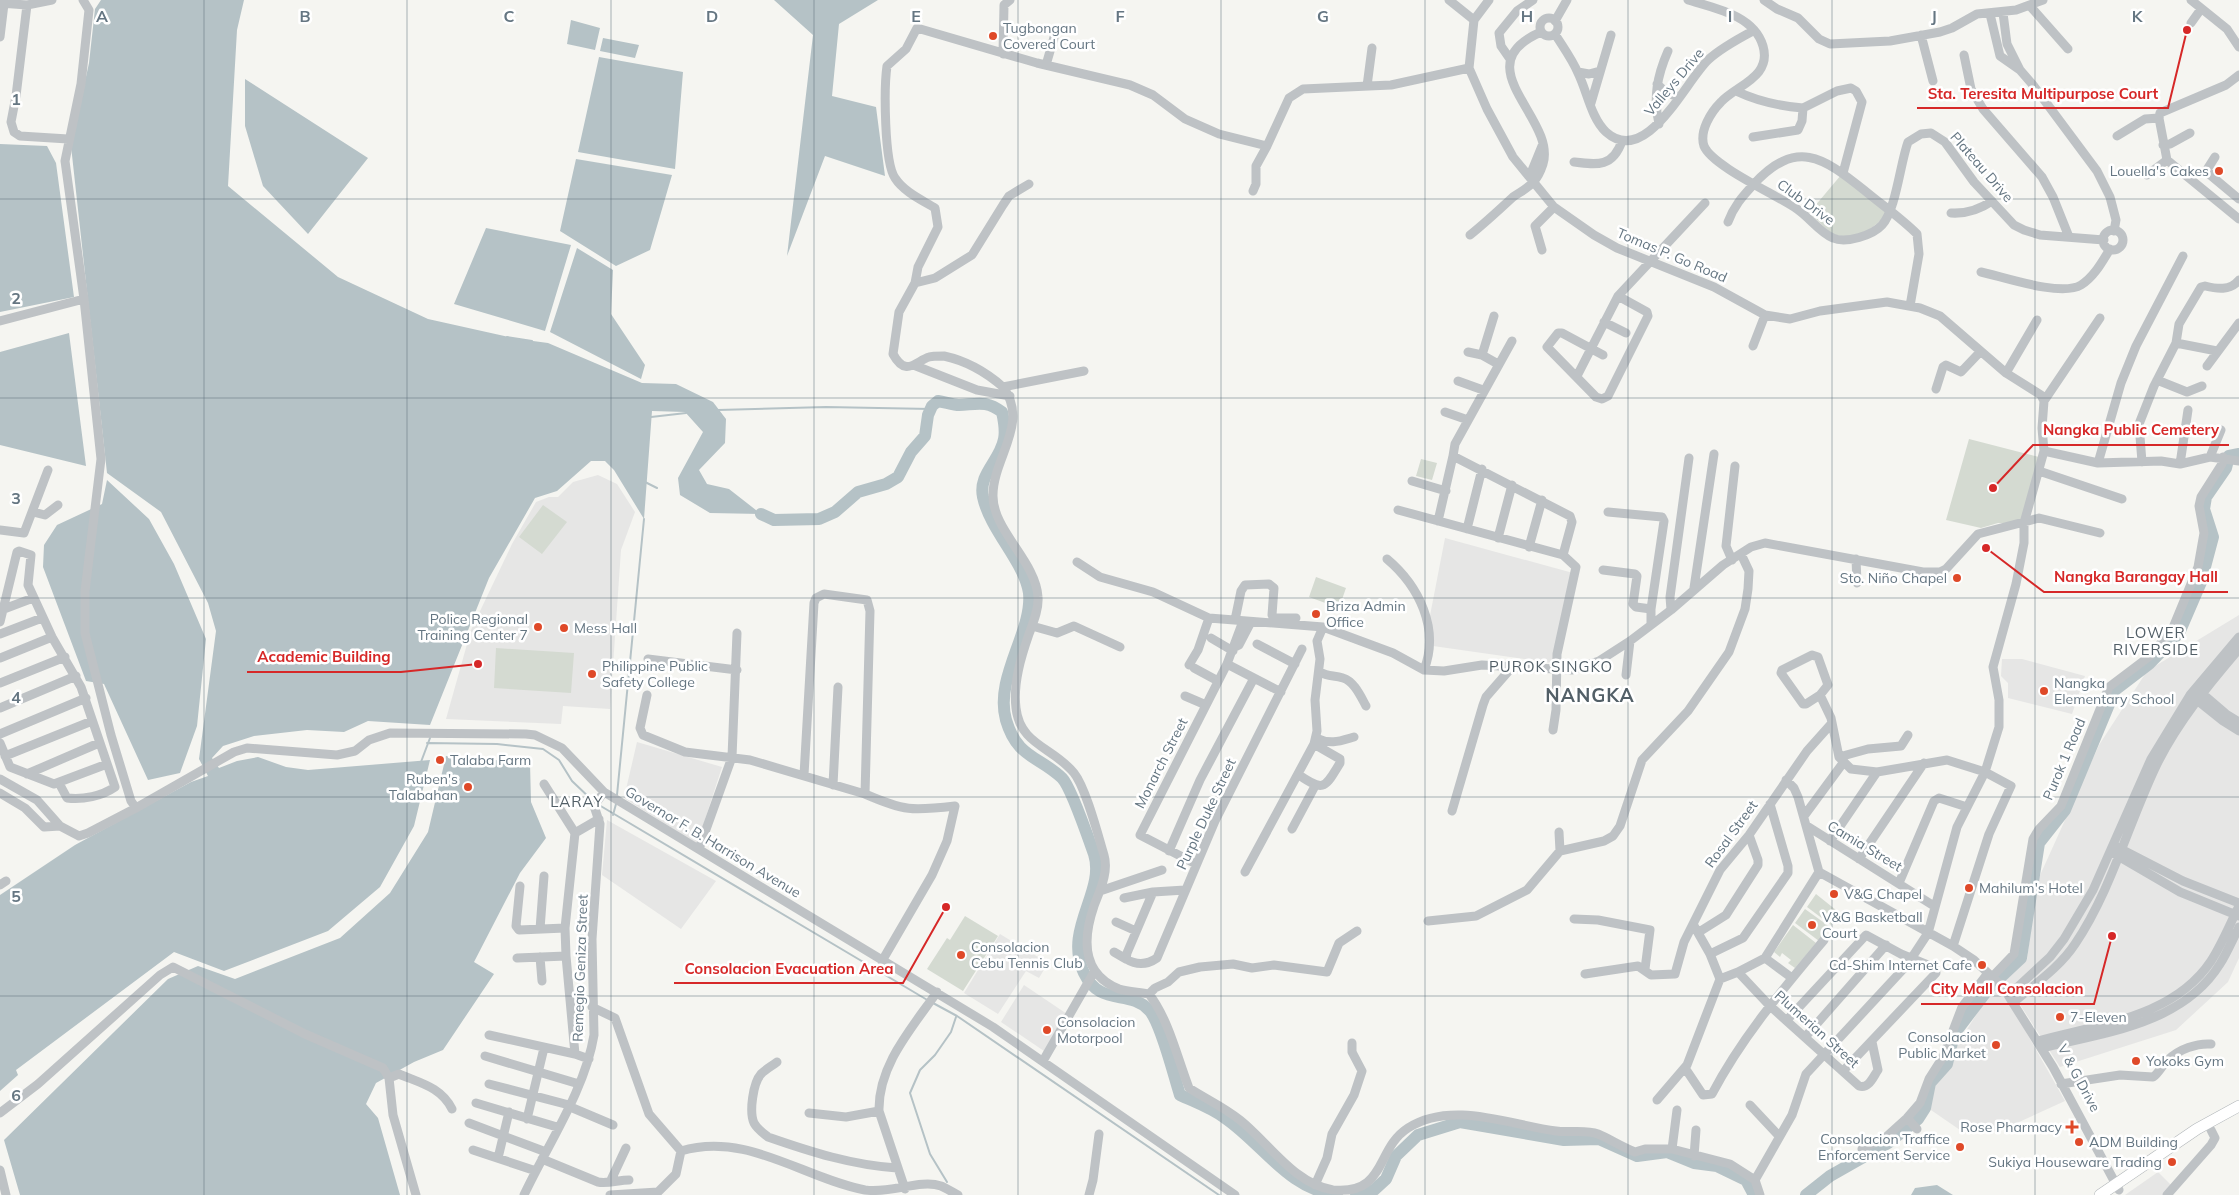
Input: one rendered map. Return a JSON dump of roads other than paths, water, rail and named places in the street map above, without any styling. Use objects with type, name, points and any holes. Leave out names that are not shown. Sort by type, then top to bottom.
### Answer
[{"type":"main road","points":[[2118,1188],[2197,1129],[2239,1106]]},
{"type":"main road","points":[[2100,1195],[2118,1188],[2239,1114]]},
{"type":"street","points":[[0,37],[2,3],[26,5],[52,0]]},
{"type":"street","points":[[83,0],[89,10],[81,84],[68,139],[65,161],[84,299],[101,459],[85,591],[85,634],[111,735],[131,801],[136,808]]},
{"type":"street","points":[[1003,54],[1004,5],[1010,0]]},
{"type":"street","points":[[1449,0],[1474,20],[1489,0]]},
{"type":"street","points":[[1470,235],[1515,196],[1532,176],[1542,146],[1541,138],[1515,87],[1510,59],[1501,46],[1499,33],[1517,11],[1533,0]]},
{"type":"street","points":[[1555,21],[1566,0]]},
{"type":"street","points":[[1688,0],[1731,13],[1754,31]]},
{"type":"street","points":[[1764,0],[1777,9],[1798,18],[1819,39],[1830,44],[1890,41],[1921,35],[1952,28],[1977,14],[2003,13],[2030,6],[2043,0]]},
{"type":"street","points":[[2191,0],[2232,34],[2239,47]]},
{"type":"street","points":[[26,5],[16,96],[11,122],[14,132],[20,136],[68,139]]},
{"type":"street","points":[[2030,6],[2068,49]]},
{"type":"street","points":[[2191,22],[2201,9]]},
{"type":"street","points":[[2003,13],[2007,44],[2020,70],[2097,171],[2112,202],[2116,220],[2114,231]]},
{"type":"street","points":[[1990,14],[1998,49],[2004,61],[2020,70]]},
{"type":"street","points":[[1549,18],[1555,21],[1558,27],[1555,34],[1547,36],[1541,32],[1540,25],[1544,19],[1549,18]]},
{"type":"street","name":"Tomas P. Go Road","points":[[1474,20],[1469,68],[1487,109],[1513,157],[1532,176],[1554,207],[1594,235],[1651,262],[1714,287],[1764,315],[1790,319],[1829,310],[1887,302],[1910,306],[1940,316],[1980,352],[2006,373],[2041,395],[2044,400]]},
{"type":"street","points":[[1010,396],[978,390],[916,366],[904,365],[897,360],[893,351],[899,312],[915,282],[918,267],[938,227],[936,208],[910,193],[894,177],[886,119],[886,66],[906,49],[917,28],[1003,54],[1130,85],[1153,95],[1185,119],[1219,134],[1267,146]]},
{"type":"street","name":"Club Drive","points":[[1754,31],[1763,46],[1764,59],[1760,71],[1721,101],[1708,121],[1702,136],[1705,148],[1719,163],[1806,215],[1832,238],[1845,240],[1862,237],[1882,226],[1891,211]]},
{"type":"street","name":"Valleys Drive","points":[[1622,141],[1639,139],[1659,124],[1709,59],[1754,31]]},
{"type":"street","points":[[1510,59],[1521,41],[1541,32]]},
{"type":"street","points":[[1046,65],[1055,34]]},
{"type":"street","points":[[1555,34],[1578,72],[1595,116],[1606,132],[1622,141],[1618,152],[1608,161],[1596,164],[1574,162]]},
{"type":"street","points":[[1590,103],[1611,35]]},
{"type":"street","points":[[1921,35],[1933,81]]},
{"type":"street","points":[[1998,49],[2007,44]]},
{"type":"street","points":[[1367,86],[1372,48]]},
{"type":"street","points":[[1659,124],[1655,106],[1658,72],[1668,51]]},
{"type":"street","points":[[1964,55],[1971,89],[1979,103],[2042,177],[2053,197],[2070,237]]},
{"type":"street","points":[[1253,191],[1256,166],[1290,98],[1294,94],[1303,89],[1413,82],[1469,68]]},
{"type":"street","points":[[1578,72],[1589,74],[1600,70]]},
{"type":"street","points":[[2239,75],[2226,85],[2160,113],[2158,118],[2167,160],[2239,219]]},
{"type":"street","points":[[1657,84],[1666,92],[1678,97]]},
{"type":"street","points":[[1736,91],[1762,102],[1803,108],[1837,91],[1851,88],[1860,97],[1862,102],[1843,173]]},
{"type":"street","points":[[1753,137],[1798,130],[1802,121],[1803,108]]},
{"type":"street","points":[[2117,136],[2145,119],[2158,118]]},
{"type":"street","points":[[2163,144],[2170,144],[2190,133]]},
{"type":"street","name":"Plateau Drive","points":[[1891,211],[1903,155],[1908,142],[1921,134],[1931,134],[1945,142],[1974,182],[2014,225],[2040,235],[2104,240]]},
{"type":"street","points":[[2216,157],[2208,168],[2209,174],[2239,199]]},
{"type":"street","points":[[1728,222],[1734,206],[1771,167],[1790,158],[1823,160],[1843,173],[1917,234],[1919,254],[1910,306]]},
{"type":"street","points":[[2147,175],[2167,160]]},
{"type":"street","points":[[915,282],[935,278],[972,255],[1009,196],[1029,184]]},
{"type":"street","points":[[1951,214],[1979,210],[1992,201]]},
{"type":"street","points":[[1577,376],[1618,296],[1705,203]]},
{"type":"street","points":[[1542,250],[1535,226],[1554,207]]},
{"type":"street","points":[[2114,231],[2120,234],[2123,241],[2120,248],[2110,249],[2105,246],[2104,240],[2108,232],[2114,231]]},
{"type":"street","points":[[1981,272],[2052,288],[2072,289],[2081,285],[2094,274],[2110,249]]},
{"type":"street","points":[[2098,463],[2124,376],[2136,346],[2183,256]]},
{"type":"street","points":[[2142,462],[2139,424],[2157,380],[2176,343],[2179,324],[2205,286],[2222,289],[2238,285]]},
{"type":"street","points":[[1603,355],[1560,333],[1547,346],[1596,397],[1602,399],[1608,396],[1648,316],[1646,312],[1618,296]]},
{"type":"street","points":[[0,321],[84,299]]},
{"type":"street","points":[[1753,346],[1764,315]]},
{"type":"street","points":[[1482,355],[1494,316]]},
{"type":"street","points":[[1091,977],[1102,979],[1121,990],[1149,994],[1155,1002],[1167,1028],[1189,1088],[1222,1106],[1255,1132],[1298,1174],[1315,1185],[1344,1191],[1360,1189],[1377,1173],[1390,1148],[1406,1128],[1417,1123],[1449,1116],[1481,1116],[1553,1131],[1596,1133],[1635,1152],[1645,1149],[1672,1149],[1730,1164],[1758,1188],[1779,1136],[1792,1115],[1806,1074],[1912,958],[1928,933],[1957,827],[1985,772],[1999,727],[1999,700],[1993,667],[2016,584],[2025,538],[2024,523],[2044,451],[2042,428],[2044,400],[2100,318]]},
{"type":"street","points":[[2006,373],[2037,320]]},
{"type":"street","points":[[1604,322],[1626,334]]},
{"type":"street","points":[[2207,366],[2239,323]]},
{"type":"street","points":[[1438,522],[1455,444],[1512,341]]},
{"type":"street","points":[[2176,343],[2216,352]]},
{"type":"street","points":[[1468,352],[1482,355],[1498,364]]},
{"type":"street","points":[[1936,389],[1943,367],[1946,365],[1961,372],[1980,352]]},
{"type":"street","points":[[916,366],[929,357],[944,356],[986,373],[1003,387],[1010,396],[1013,415],[993,494],[994,509],[1036,583],[1039,599],[1021,659],[1015,692],[1016,708],[1020,726],[1032,740],[1057,757],[1074,774],[1086,801],[1105,857],[1105,872],[1090,918],[1087,943],[1091,977],[1043,1061]]},
{"type":"street","points":[[1003,387],[1084,371]]},
{"type":"street","points":[[2157,380],[2187,392],[2202,386]]},
{"type":"street","points":[[1458,381],[1484,390]]},
{"type":"street","points":[[2180,464],[2188,410]]},
{"type":"street","points":[[1445,412],[1468,420]]},
{"type":"street","points":[[2210,457],[2221,430]]},
{"type":"street","points":[[2044,451],[2098,463],[2142,462],[2180,464],[2210,457],[2230,459]]},
{"type":"street","points":[[1694,588],[1714,454]]},
{"type":"street","points":[[1453,456],[1512,484],[1572,518],[1563,555]]},
{"type":"street","points":[[1671,610],[1670,597],[1689,458]]},
{"type":"street","name":"Purok 1 Road","points":[[1862,1149],[1912,1124],[1930,1080],[1943,1057],[1962,1007],[1996,980],[2014,954],[2033,839],[2039,829],[2061,806],[2109,687],[2150,656],[2172,630],[2198,567],[2204,533],[2199,506],[2201,497],[2222,464],[2230,459]]},
{"type":"street","points":[[1732,560],[1726,546],[1735,466]]},
{"type":"street","points":[[0,530],[23,533],[48,470]]},
{"type":"street","points":[[1467,529],[1482,470]]},
{"type":"street","points":[[2039,471],[2122,499]]},
{"type":"street","points":[[1412,481],[1446,491]]},
{"type":"street","points":[[1498,538],[1512,484]]},
{"type":"street","points":[[1529,547],[1542,500]]},
{"type":"street","points":[[32,512],[45,515],[58,505]]},
{"type":"street","points":[[1398,510],[1563,555],[1576,567],[1557,654],[1553,730]]},
{"type":"street","points":[[1608,512],[1662,517],[1664,521],[1651,609],[1651,625]]},
{"type":"street","points":[[1077,562],[1100,577],[1153,592],[1209,618],[1323,627],[1393,653],[1424,670],[1444,671],[1482,665],[1572,670],[1586,667],[1630,641],[1671,610],[1694,588],[1757,544],[1765,543],[1923,572],[1940,572],[1946,569],[1978,534],[2024,523],[2031,519],[2039,518],[2100,533]]},
{"type":"street","points":[[0,622],[18,550],[31,555],[27,577],[33,598],[86,698],[99,743],[115,787],[106,793],[75,799],[67,798],[59,783]]},
{"type":"street","points":[[1428,921],[1476,916],[1527,890],[1560,851],[1604,841],[1613,836],[1620,826],[1642,760],[1688,711],[1729,652],[1745,610],[1748,589],[1749,571],[1741,554]]},
{"type":"street","points":[[1387,559],[1399,568],[1420,597],[1425,609],[1430,648],[1424,670]]},
{"type":"street","points":[[1856,559],[1857,583]]},
{"type":"street","points":[[1602,570],[1636,575],[1632,604],[1636,607],[1651,609]]},
{"type":"street","name":"Monarch Street","points":[[1196,864],[1140,835],[1226,664],[1234,649],[1239,645],[1243,621],[1241,591],[1245,585],[1269,584],[1274,588],[1272,615],[1274,618],[1296,618]]},
{"type":"street","points":[[804,776],[814,603],[816,598],[824,594],[867,600],[870,610],[864,794]]},
{"type":"street","points":[[4,609],[33,598]]},
{"type":"street","points":[[0,634],[42,618]]},
{"type":"street","points":[[1209,618],[1191,666],[1218,680]]},
{"type":"street","points":[[1032,626],[1056,633],[1074,626],[1120,647]]},
{"type":"street","points":[[1244,872],[1299,775],[1315,741],[1315,700],[1320,672],[1317,641],[1323,627]]},
{"type":"street","points":[[699,848],[732,757],[737,633]]},
{"type":"street","points":[[0,658],[52,637]]},
{"type":"street","points":[[1210,638],[1234,649]]},
{"type":"street","points":[[2014,997],[2059,964],[2075,944],[2098,901],[2151,759],[2196,694],[2239,638]]},
{"type":"street","points":[[1626,675],[1630,641]]},
{"type":"street","points":[[1257,644],[1295,664]]},
{"type":"street","name":"Purple Duke Street","points":[[1126,956],[1134,964],[1150,962],[1157,958],[1215,821],[1302,649]]},
{"type":"street","points":[[2196,694],[2239,649]]},
{"type":"street","points":[[1812,655],[1816,655],[1828,685],[1820,695],[1808,704],[1803,704],[1783,678],[1782,670],[1812,655]]},
{"type":"street","points":[[0,683],[65,657]]},
{"type":"street","points":[[648,659],[737,670]]},
{"type":"street","points":[[1226,664],[1281,692]]},
{"type":"street","points":[[1452,810],[1486,697],[1513,666]]},
{"type":"street","points":[[1320,672],[1329,677],[1344,678],[1353,686],[1366,706]]},
{"type":"street","points":[[0,708],[76,676]]},
{"type":"street","points":[[1169,851],[1200,780],[1254,678]]},
{"type":"street","points":[[833,785],[838,687]]},
{"type":"street","points":[[2196,694],[2239,722]]},
{"type":"street","points":[[2196,694],[2223,721],[2239,731]]},
{"type":"street","points":[[647,695],[640,728],[643,735],[685,752],[710,757],[732,757],[804,776],[864,794],[889,804],[915,810],[954,806],[947,841],[932,875],[882,961]]},
{"type":"street","points":[[1820,695],[1832,723],[1841,760],[1858,771],[1877,772],[1947,760],[1985,772],[2010,783],[2012,789],[1989,834],[1953,946]]},
{"type":"street","points":[[1185,696],[1206,705]]},
{"type":"street","points":[[0,734],[86,698]]},
{"type":"street","points":[[6,756],[92,721]]},
{"type":"street","name":"Rosal Street","points":[[1646,969],[1651,975],[1675,974],[1684,942],[1720,870],[1749,835],[1807,751],[1832,723]]},
{"type":"street","name":"Governor F. B. Harrison Avenue","points":[[60,826],[79,836],[88,833],[203,771],[234,752],[247,748],[337,755],[355,751],[369,740],[390,732],[535,735],[562,748],[599,799],[699,848],[882,961],[932,999],[1043,1061],[1235,1195]]},
{"type":"street","points":[[1804,816],[1841,760],[1868,749],[1901,746],[1908,735]]},
{"type":"street","points":[[1315,741],[1333,743],[1354,737]]},
{"type":"street","points":[[1299,775],[1315,786],[1327,785],[1340,763],[1340,759],[1315,741]]},
{"type":"street","points":[[0,743],[10,767],[54,784],[107,764]]},
{"type":"street","points":[[27,774],[99,743]]},
{"type":"street","points":[[1859,859],[1924,763]]},
{"type":"street","points":[[1830,841],[1877,772]]},
{"type":"street","points":[[0,779],[37,800],[60,826]]},
{"type":"street","points":[[1720,978],[1738,972],[1764,958],[1819,872],[1807,826],[1794,788],[1786,780]]},
{"type":"street","points":[[544,784],[575,833],[565,928],[575,1054]]},
{"type":"street","points":[[1292,829],[1315,786]]},
{"type":"street","points":[[0,793],[25,808],[44,827],[60,826]]},
{"type":"street","points":[[1899,883],[1934,801],[1939,798],[1967,807]]},
{"type":"street","name":"Remegio Geniza Street","points":[[524,1195],[579,1084],[589,1059],[594,1035],[592,939],[600,830],[599,819],[594,812],[599,799]]},
{"type":"street","points":[[1710,954],[1743,938],[1788,873],[1788,866],[1770,804]]},
{"type":"street","points":[[575,833],[599,819]]},
{"type":"street","name":"Camia Street","points":[[1807,826],[1934,906]]},
{"type":"street","points":[[1558,832],[1560,851]]},
{"type":"street","points":[[1699,932],[1726,915],[1758,865],[1749,835]]},
{"type":"street","points":[[2042,1044],[2144,1013],[2173,998],[2196,979],[2211,961],[2238,910],[2180,892],[2116,851]]},
{"type":"street","points":[[1100,891],[1113,884],[1162,870]]},
{"type":"street","name":"V & G Drive","points":[[1819,872],[1953,946],[2014,997],[2064,1084],[2118,1188]]},
{"type":"street","points":[[540,929],[544,876]]},
{"type":"street","points":[[520,886],[518,930],[565,928]]},
{"type":"street","points":[[1124,898],[1152,892],[1185,890]]},
{"type":"street","points":[[1114,952],[1126,956],[1152,892]]},
{"type":"street","points":[[1574,919],[1598,920],[1650,930],[1646,969],[1638,966],[1628,966],[1585,974]]},
{"type":"street","points":[[1116,922],[1136,931]]},
{"type":"street","points":[[1657,1100],[1685,1068],[1720,978],[1699,932],[1693,924]]},
{"type":"street","points":[[2042,1044],[2148,1021],[2178,1006],[2204,985],[2220,965],[2239,927]]},
{"type":"street","points":[[1149,994],[1155,988],[1168,982],[1179,972],[1200,967],[1233,964],[1252,968],[1274,965],[1326,972],[1339,943],[1358,931]]},
{"type":"street","points":[[1787,1020],[1866,935],[1935,968],[1936,973],[1843,1071]]},
{"type":"street","points":[[1685,1068],[1703,1095],[1712,1094],[1727,1065],[1769,1005],[1824,940]]},
{"type":"street","points":[[1806,1036],[1886,945]]},
{"type":"street","points":[[517,958],[566,956]]},
{"type":"street","points":[[540,957],[542,981]]},
{"type":"street","points":[[1764,958],[1792,978]]},
{"type":"street","points":[[0,1113],[38,1084],[160,975],[173,967],[305,1034],[383,1068],[389,1078],[393,1115],[416,1195]]},
{"type":"street","name":"Plumerian Street","points":[[1738,972],[1769,1005],[1806,1036],[1859,1086],[1868,1085],[1878,1066],[1872,1042]]},
{"type":"street","points":[[906,1189],[897,1168],[879,1112],[884,1080],[896,1052],[932,999]]},
{"type":"street","points":[[592,1007],[615,1018],[650,1114],[681,1151]]},
{"type":"street","points":[[489,1035],[575,1054],[589,1059]]},
{"type":"street","points":[[1315,1185],[1327,1158],[1332,1134],[1354,1095],[1362,1071],[1352,1052],[1352,1043]]},
{"type":"street","points":[[2064,1084],[2120,1075],[2153,1077],[2169,1059],[2179,1052],[2202,1043],[2212,1044]]},
{"type":"street","points":[[527,1119],[544,1048]]},
{"type":"street","points":[[485,1056],[579,1084]]},
{"type":"street","points":[[777,1062],[761,1074],[755,1084],[752,1113],[754,1123],[760,1131],[768,1137],[839,1160],[866,1166],[897,1168]]},
{"type":"street","points":[[389,1078],[400,1074],[427,1085],[437,1090],[452,1108]]},
{"type":"street","points":[[489,1084],[533,1094],[613,1125]]},
{"type":"street","points":[[476,1103],[557,1127]]},
{"type":"street","points":[[1750,1105],[1779,1136]]},
{"type":"street","points":[[1672,1149],[1677,1110]]},
{"type":"street","points":[[498,1158],[509,1112]]},
{"type":"street","points":[[809,1113],[846,1117],[879,1112]]},
{"type":"street","points":[[469,1123],[504,1135],[605,1184],[611,1180],[626,1148]]},
{"type":"street","points":[[1694,1156],[1696,1130]]},
{"type":"street","points":[[2168,1195],[2212,1145],[2215,1138],[2211,1130]]},
{"type":"street","points":[[1089,1195],[1093,1180],[1099,1134]]},
{"type":"street","points":[[681,1151],[715,1145],[734,1146],[865,1192],[906,1189],[924,1184],[941,1186],[958,1195]]},
{"type":"street","points":[[473,1150],[536,1170]]},
{"type":"street","points":[[610,1195],[649,1194],[664,1188],[676,1174],[681,1151]]},
{"type":"street","points":[[0,1170],[6,1195]]},
{"type":"street","points":[[611,1180],[629,1180]]},
{"type":"waterway","points":[[507,337],[532,341]]},
{"type":"waterway","points":[[761,514],[774,520],[819,519],[835,512],[858,492],[886,484],[898,477],[911,452],[925,436],[928,415],[932,406],[938,401],[957,405],[986,404],[1002,412],[1005,429],[1004,439],[1002,447],[986,474],[982,489],[983,497],[993,522],[1021,570],[1029,593],[1029,608],[1005,688],[1006,720],[1016,742],[1022,749],[1053,771],[1066,783],[1080,814],[1094,854],[1095,882],[1078,941],[1079,957],[1084,973],[1098,990],[1106,994],[1133,1000],[1149,1010],[1154,1016],[1180,1095],[1220,1114],[1290,1175],[1304,1184],[1320,1191],[1337,1195]]},
{"type":"waterway","points":[[718,410],[826,407],[931,409]]},
{"type":"waterway","points":[[651,417],[686,413]]},
{"type":"waterway","points":[[1806,1195],[1830,1176],[1888,1143],[1918,1119],[1925,1108],[1930,1083],[1947,1064],[1954,1034],[1989,988],[2021,958],[2039,843],[2065,810],[2115,690],[2149,664],[2179,633],[2201,582],[2213,537],[2204,509],[2206,497],[2226,468],[2229,456],[2239,454]]},
{"type":"waterway","points":[[645,482],[657,488]]},
{"type":"waterway","points":[[617,795],[644,519]]},
{"type":"waterway","points":[[421,762],[430,738]]},
{"type":"waterway","points":[[427,743],[497,744],[543,749],[559,760],[572,781],[593,801]]},
{"type":"waterway","points":[[613,815],[616,804]]},
{"type":"waterway","points":[[599,805],[929,1001]]},
{"type":"waterway","points":[[933,1003],[957,1016],[1219,1195]]},
{"type":"waterway","points":[[947,1182],[930,1154],[910,1093],[920,1070],[935,1055],[951,1032],[956,1017]]},
{"type":"waterway","points":[[1356,1195],[1374,1190],[1386,1179],[1396,1156],[1418,1135],[1460,1122],[1564,1140],[1599,1139],[1637,1156],[1667,1152],[1694,1163],[1717,1166],[1746,1180],[1754,1195]]},
{"type":"place","name":"Sta. Teresita Multipurpose Court","points":[[2187,30]]},
{"type":"place","name":"Tugbongan Covered Court","points":[[993,36]]},
{"type":"place","name":"Louella's Cakes","points":[[2219,171]]},
{"type":"place","name":"Nangka Public Cemetery","points":[[1993,488]]},
{"type":"place","name":"Nangka Barangay Hall","points":[[1986,548]]},
{"type":"place","name":"Sto. Niño Chapel","points":[[1957,578]]},
{"type":"place","name":"Briza Admin Office","points":[[1316,614]]},
{"type":"place","name":"Police Regional Training Center 7","points":[[538,627]]},
{"type":"place","name":"Mess Hall","points":[[564,628]]},
{"type":"place","name":"Academic Building","points":[[478,664]]},
{"type":"place","name":"Philippine Public Safety College","points":[[592,674]]},
{"type":"place","name":"Nangka Elementary School","points":[[2044,691]]},
{"type":"place","name":"Talaba Farm","points":[[440,760]]},
{"type":"place","name":"Ruben's Talabahan","points":[[468,787]]},
{"type":"place","name":"Mahilum's Hotel","points":[[1969,888]]},
{"type":"place","name":"V&G Chapel","points":[[1834,894]]},
{"type":"place","name":"Consolacion Evacuation Area","points":[[946,907]]},
{"type":"place","name":"V&G Basketball Court","points":[[1812,925]]},
{"type":"place","name":"City Mall Consolacion","points":[[2112,936]]},
{"type":"place","name":"Consolacion Cebu Tennis Club","points":[[961,955]]},
{"type":"place","name":"Cd-Shim Internet Cafe","points":[[1982,965]]},
{"type":"place","name":"7-Eleven","points":[[2060,1017]]},
{"type":"place","name":"Consolacion Motorpool","points":[[1047,1030]]},
{"type":"place","name":"Consolacion Public Market","points":[[1996,1045]]},
{"type":"place","name":"Yokoks Gym","points":[[2136,1061]]},
{"type":"place","name":"Rose Pharmacy","points":[[2072,1127]]},
{"type":"place","name":"ADM Building","points":[[2079,1142]]},
{"type":"place","name":"Consolacion Traffice Enforcement Service","points":[[1960,1147]]},
{"type":"place","name":"Sukiya Houseware Trading","points":[[2172,1162]]},
{"type":"district","name":"LOWER RIVERSIDE","points":[[2156,640]]},
{"type":"district","name":"PUROK SINGKO","points":[[1551,666]]},
{"type":"district","name":"NANGKA","points":[[1590,695]]},
{"type":"district","name":"LARAY","points":[[577,801]]}]
